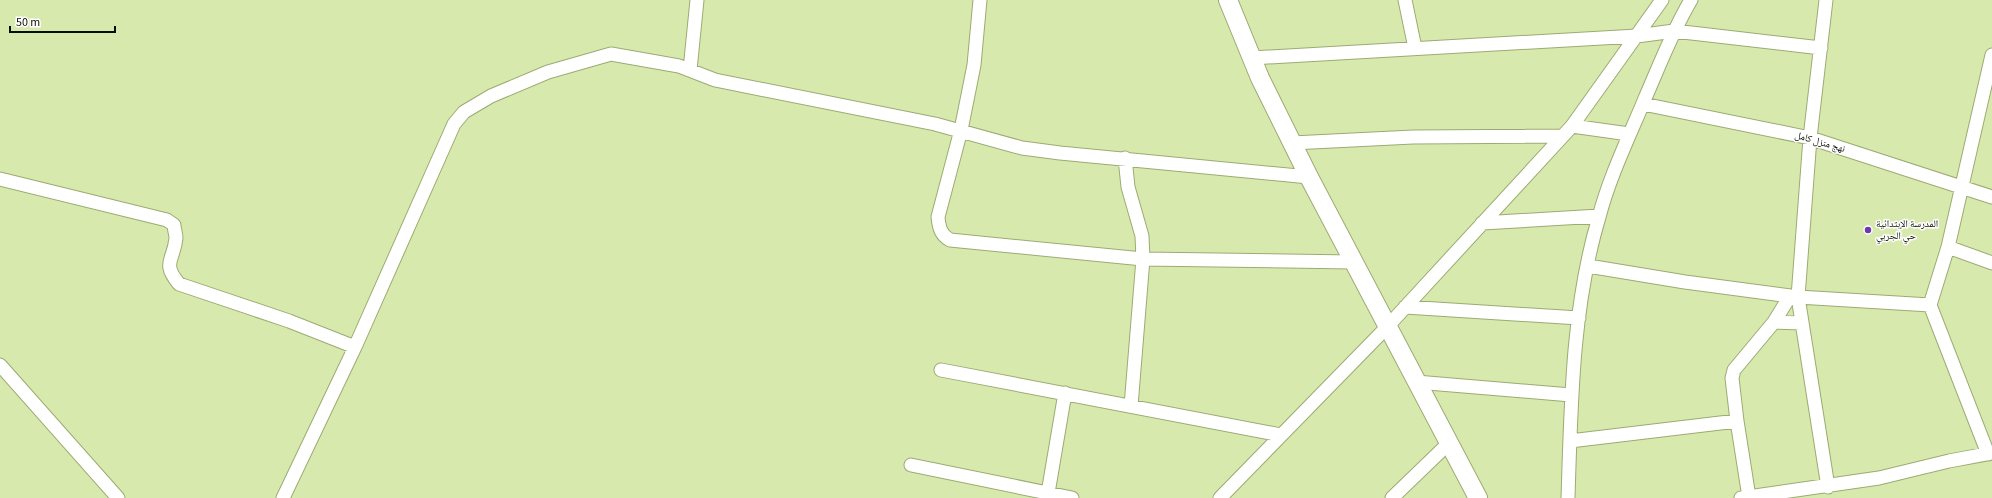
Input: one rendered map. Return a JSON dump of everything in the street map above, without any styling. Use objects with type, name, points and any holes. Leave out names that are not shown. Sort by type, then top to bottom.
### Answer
[{"type":"street","points":[[690,70],[697,0]]},
{"type":"street","points":[[980,0],[974,65],[961,130],[938,217],[938,226],[945,237],[950,240],[1143,259],[1353,262]]},
{"type":"street","points":[[1228,0],[1252,58],[1292,143],[1387,327],[1478,498]]},
{"type":"street","points":[[1405,0],[1415,48]]},
{"type":"street","points":[[1220,498],[1387,327],[1572,126],[1662,0]]},
{"type":"street","points":[[1568,498],[1571,395],[1579,318],[1599,216],[1629,134],[1674,31],[1690,0]]},
{"type":"street","points":[[1826,0],[1794,297],[1802,323],[1828,487]]},
{"type":"street","points":[[1252,58],[1636,36],[1674,31],[1820,48]]},
{"type":"street","points":[[283,498],[356,347],[454,124],[464,112],[491,96],[548,72],[601,56],[618,55],[690,70],[715,80],[961,130],[1022,148],[1060,153],[1309,176]]},
{"type":"street","points":[[1794,297],[1734,370],[1732,378],[1745,497],[1828,487],[1879,478],[1990,454],[1930,305],[1948,247],[1992,55]]},
{"type":"street","name":"نهج منزل كامل","points":[[1643,104],[1810,138],[1992,196]]},
{"type":"street","points":[[1572,126],[1629,134]]},
{"type":"street","points":[[1292,143],[1413,137],[1562,136]]},
{"type":"street","points":[[1125,158],[1128,187],[1142,236],[1143,259],[1131,406]]},
{"type":"street","points":[[0,179],[167,220],[174,225],[176,238],[169,266],[172,275],[179,284],[356,347]]},
{"type":"street","points":[[1482,223],[1599,216]]},
{"type":"street","points":[[1948,247],[1992,263]]},
{"type":"street","points":[[1588,266],[1794,297],[1930,305]]},
{"type":"street","points":[[1405,307],[1579,318]]},
{"type":"street","points":[[1774,322],[1802,323]]},
{"type":"street","points":[[0,365],[118,498]]},
{"type":"street","points":[[941,370],[1281,435]]},
{"type":"street","points":[[1416,382],[1571,395]]},
{"type":"street","points":[[1048,493],[1065,393]]},
{"type":"street","points":[[1570,440],[1737,421]]},
{"type":"street","points":[[1392,498],[1449,443]]},
{"type":"street","points":[[911,464],[1072,498]]},
{"type":"place","name":"المدرسة الإبتدائية حي الجربي","points":[[1868,230]]}]
